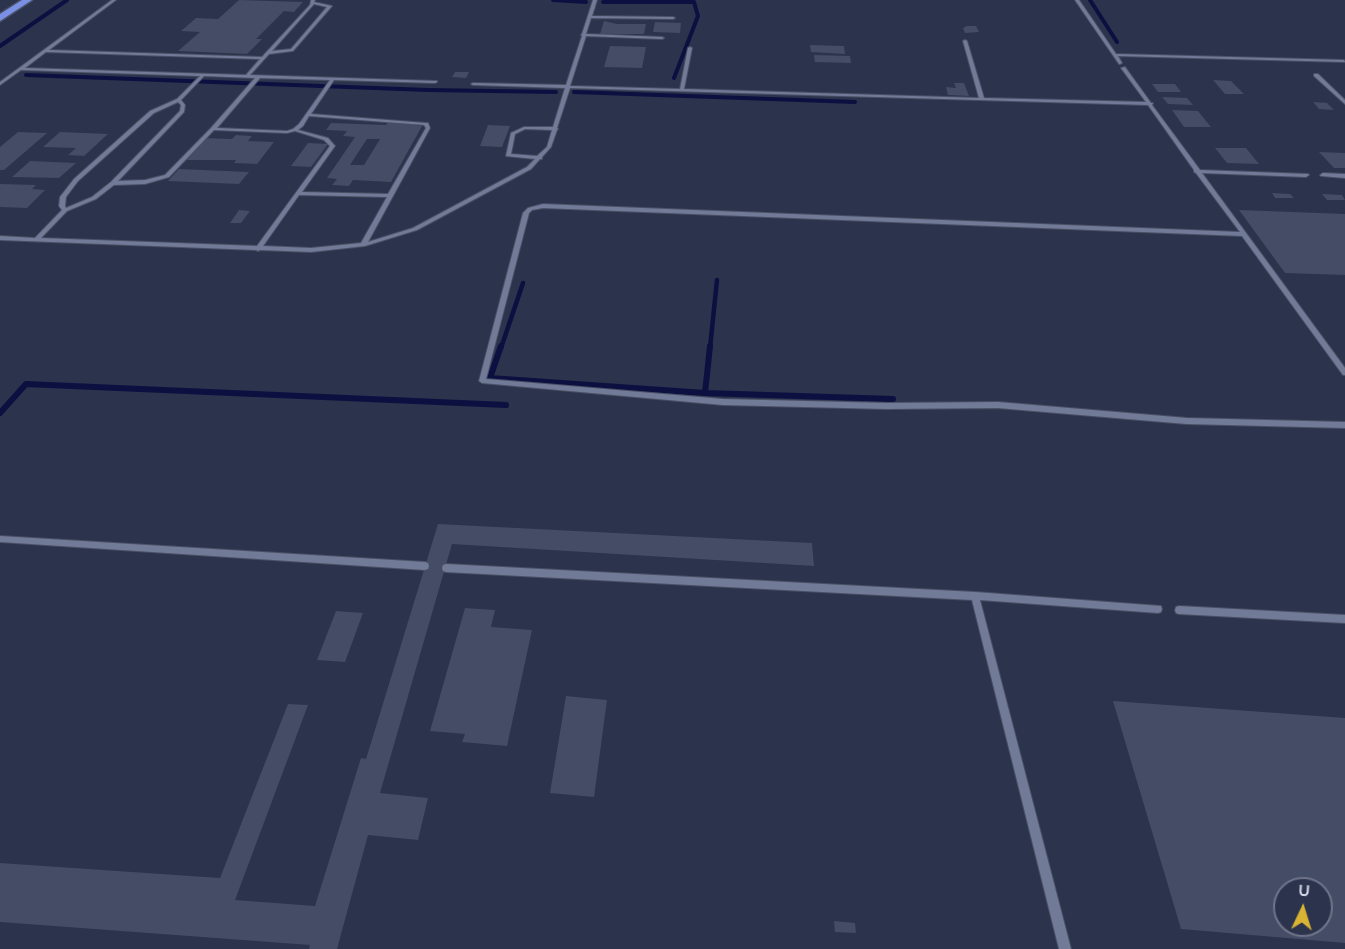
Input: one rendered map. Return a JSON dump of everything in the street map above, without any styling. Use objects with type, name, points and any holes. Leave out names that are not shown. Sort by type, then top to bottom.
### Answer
[{"type":"highway","points":[[0,6],[10,0]]},
{"type":"highway","points":[[0,18],[28,0]]},
{"type":"lane","points":[[0,84],[114,0]]},
{"type":"lane","points":[[0,238],[311,250],[363,245],[385,240],[447,214],[502,184],[540,159],[549,147],[556,129],[595,0]]},
{"type":"lane","points":[[1077,0],[1196,171],[1345,373]]},
{"type":"lane","points":[[247,76],[313,2],[330,6],[292,50],[268,53]]},
{"type":"lane","points":[[589,17],[673,18]]},
{"type":"lane","points":[[583,35],[662,38]]},
{"type":"lane","points":[[965,41],[982,99]]},
{"type":"lane","points":[[682,90],[690,48]]},
{"type":"lane","points":[[44,51],[264,58]]},
{"type":"lane","points":[[1115,56],[1344,61]]},
{"type":"lane","points":[[1302,61],[1308,67]]},
{"type":"lane","points":[[21,69],[435,82]]},
{"type":"lane","points":[[65,210],[62,206],[63,197],[76,180],[152,112],[179,100],[203,75]]},
{"type":"lane","points":[[1316,75],[1345,102]]},
{"type":"lane","points":[[113,183],[146,182],[167,176],[213,129],[258,77]]},
{"type":"lane","points":[[295,130],[333,79]]},
{"type":"lane","points":[[473,84],[1151,104]]},
{"type":"lane","points":[[36,240],[65,210],[94,198],[113,183],[182,111],[183,105],[179,100]]},
{"type":"lane","points":[[308,115],[426,124],[428,128],[363,245]]},
{"type":"lane","points":[[540,159],[507,155],[513,133],[524,128],[556,129]]},
{"type":"lane","points":[[213,129],[286,132],[295,130],[326,139],[333,146],[258,249]]},
{"type":"lane","points":[[1196,171],[1306,175]]},
{"type":"lane","points":[[1323,175],[1345,176]]},
{"type":"lane","points":[[298,193],[390,196]]},
{"type":"lane","points":[[1242,234],[543,206],[530,209],[526,213],[482,381],[723,402],[886,406],[998,405],[1187,421],[1345,425]]},
{"type":"lane","points":[[0,539],[425,566]]},
{"type":"lane","points":[[446,568],[975,596],[1158,609]]},
{"type":"lane","points":[[975,596],[1065,949]]},
{"type":"lane","points":[[1179,610],[1345,619]]},
{"type":"building","points":[[239,0],[303,2],[294,12],[284,11],[256,39],[262,39],[247,54],[178,51],[200,32],[181,31],[196,18],[218,19]]},
{"type":"building","points":[[604,21],[617,24],[646,24],[644,34],[600,34]]},
{"type":"building","points":[[655,22],[681,23],[680,33],[653,32]]},
{"type":"building","points":[[976,26],[979,32],[965,33],[963,28]]},
{"type":"building","points":[[810,45],[844,46],[845,54],[811,52]]},
{"type":"building","points":[[610,46],[646,47],[642,68],[604,67]]},
{"type":"building","points":[[814,55],[850,56],[851,63],[815,62]]},
{"type":"building","points":[[455,72],[469,72],[466,78],[452,77]]},
{"type":"building","points":[[1213,80],[1231,81],[1244,94],[1225,94]]},
{"type":"building","points":[[954,83],[964,83],[969,96],[948,95],[946,87],[956,88]]},
{"type":"building","points":[[1152,84],[1175,84],[1181,92],[1158,92]]},
{"type":"building","points":[[1162,97],[1187,98],[1193,105],[1168,104]]},
{"type":"building","points":[[1313,102],[1327,103],[1334,110],[1319,109]]},
{"type":"building","points":[[1172,110],[1198,111],[1211,127],[1184,127]]},
{"type":"building","points":[[388,122],[422,126],[391,182],[353,180],[349,186],[332,185],[337,179],[327,178],[355,137],[343,136],[347,131],[326,130],[331,123],[386,125]],"holes":[[[367,139],[380,139],[364,165],[350,165]]]},
{"type":"building","points":[[488,125],[510,126],[502,147],[480,146]]},
{"type":"building","points":[[18,132],[47,133],[4,170],[0,170],[0,147]]},
{"type":"building","points":[[60,132],[108,134],[84,156],[68,155],[76,148],[43,147]]},
{"type":"building","points":[[236,135],[252,136],[248,141],[274,142],[257,164],[234,163],[236,160],[183,160],[203,138],[232,139]]},
{"type":"building","points":[[308,143],[328,144],[311,167],[291,166]]},
{"type":"building","points":[[1215,148],[1246,148],[1259,164],[1227,163]]},
{"type":"building","points":[[1319,152],[1345,153],[1345,168],[1334,168]]},
{"type":"building","points":[[30,161],[76,163],[59,178],[12,177]]},
{"type":"building","points":[[179,169],[249,172],[239,184],[168,181]]},
{"type":"building","points":[[0,184],[36,185],[32,189],[45,190],[27,208],[0,207]]},
{"type":"building","points":[[1272,193],[1290,194],[1294,198],[1275,198]]},
{"type":"building","points":[[1322,194],[1342,195],[1345,200],[1327,200]]},
{"type":"building","points":[[239,210],[250,211],[241,223],[230,223]]},
{"type":"building","points":[[1239,210],[1345,214],[1345,275],[1285,273]]},
{"type":"building","points":[[438,524],[812,543],[814,566],[452,544],[380,793],[428,798],[418,840],[368,835],[337,949],[309,949],[310,945],[0,922],[0,863],[220,878],[288,704],[308,705],[235,900],[315,906],[361,758],[366,759]]},
{"type":"building","points":[[465,608],[495,610],[491,627],[532,630],[507,746],[462,742],[465,734],[430,731]]},
{"type":"building","points":[[336,611],[363,613],[345,662],[317,660]]},
{"type":"building","points":[[566,696],[607,700],[594,797],[550,793]]},
{"type":"building","points":[[1113,701],[1345,718],[1345,943],[1275,937],[1333,937],[1333,877],[1273,877],[1273,937],[1181,929]]},
{"type":"building","points":[[834,921],[855,923],[856,933],[835,932]]},
{"type":"waterway","points":[[0,46],[67,0]]},
{"type":"waterway","points":[[553,0],[586,2]]},
{"type":"waterway","points":[[1090,0],[1117,42]]},
{"type":"waterway","points":[[603,2],[694,2],[698,16],[674,78]]},
{"type":"waterway","points":[[26,75],[428,90],[556,92]]},
{"type":"waterway","points":[[574,92],[855,102]]},
{"type":"waterway","points":[[710,348],[717,280]]},
{"type":"waterway","points":[[501,348],[523,283]]},
{"type":"waterway","points":[[501,346],[490,378],[705,393]]},
{"type":"waterway","points":[[705,393],[710,346]]},
{"type":"waterway","points":[[0,413],[26,384],[506,405]]},
{"type":"waterway","points":[[705,393],[893,399]]}]
